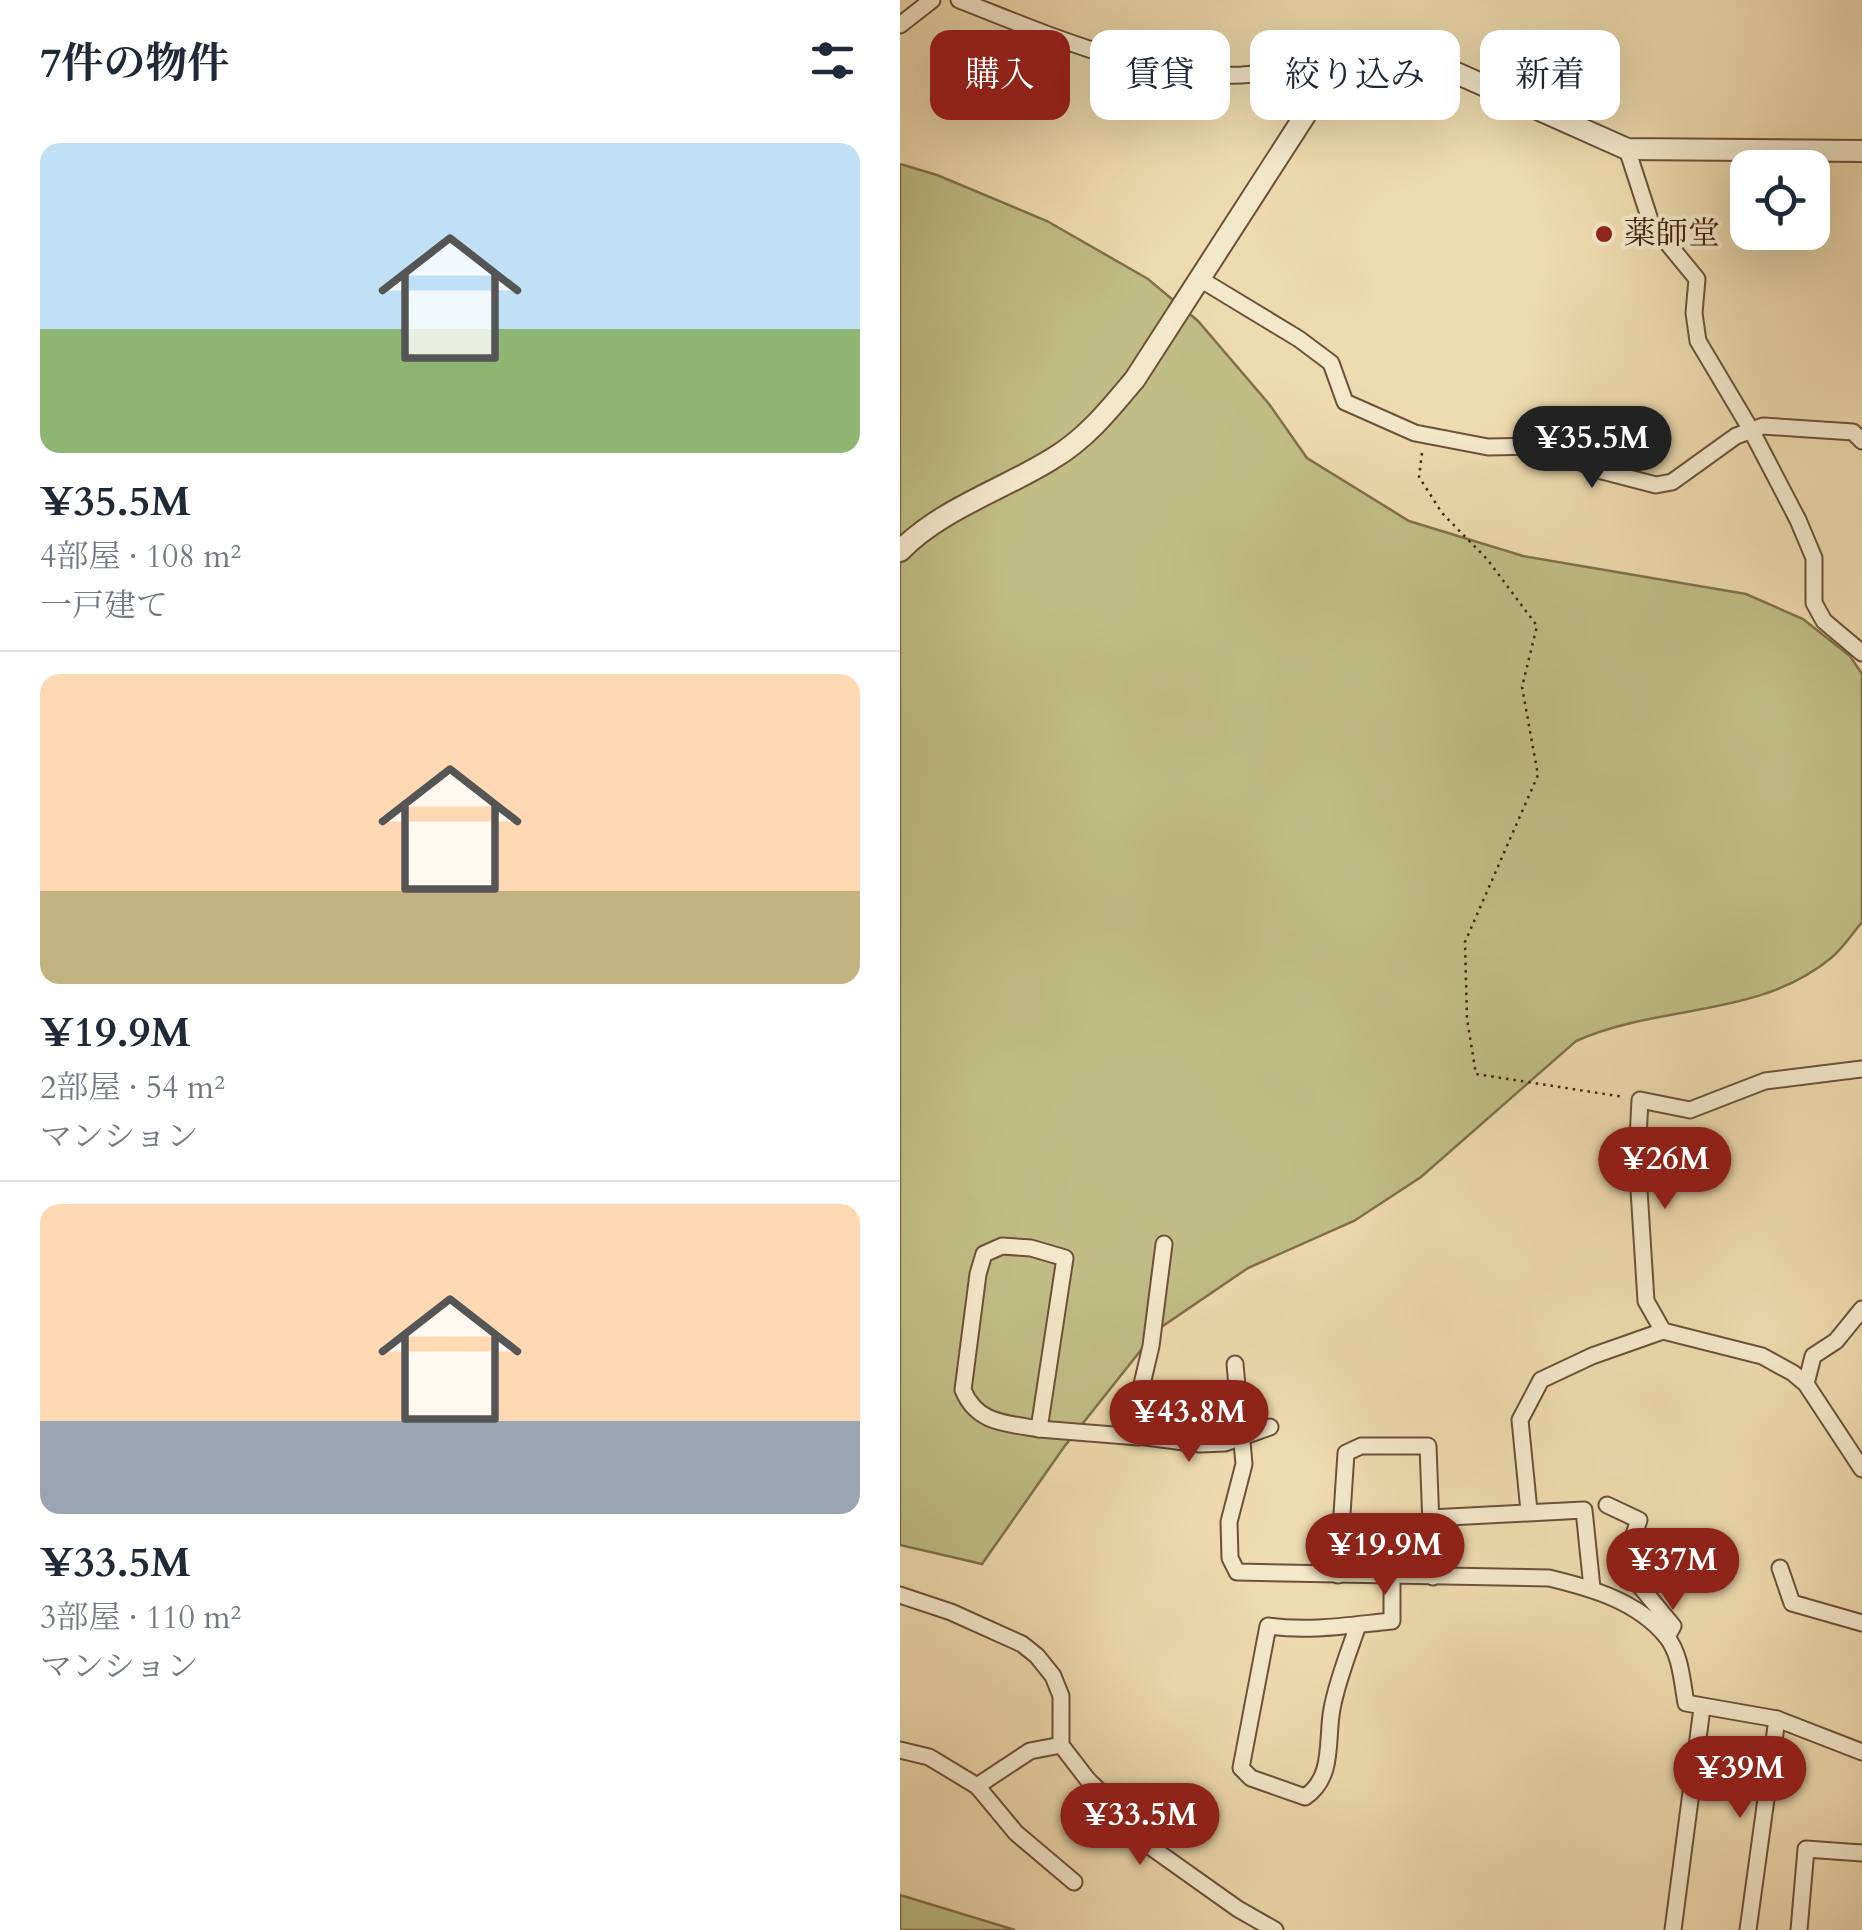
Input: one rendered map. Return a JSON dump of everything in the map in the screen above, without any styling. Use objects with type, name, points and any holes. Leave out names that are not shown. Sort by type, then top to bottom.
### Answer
[{"type":"street","points":[[900,25],[932,0]]},
{"type":"street","points":[[959,0],[1131,62],[1192,72],[1250,74]]},
{"type":"street","points":[[1460,75],[1626,149],[1862,152]]},
{"type":"street","points":[[900,551],[956,510],[1057,457],[1099,423],[1135,379],[1302,120]]},
{"type":"street","points":[[1626,149],[1651,223],[1697,279],[1694,314],[1698,341],[1750,430],[1814,558],[1814,603],[1824,621],[1862,653]]},
{"type":"street","points":[[1200,279],[1299,339],[1331,364],[1346,402],[1415,433],[1488,446],[1541,446],[1602,470],[1656,485],[1672,482],[1736,436],[1764,426],[1852,432],[1862,441]]},
{"type":"street","points":[[1663,1331],[1646,1301],[1637,1158],[1640,1100],[1690,1110],[1764,1082],[1862,1069]]},
{"type":"street","points":[[1130,1435],[1151,1346],[1164,1244]]},
{"type":"street","points":[[1039,1430],[1065,1258],[1031,1248],[1002,1246],[984,1254],[978,1274],[964,1390],[970,1406],[993,1420],[1039,1430],[1142,1437],[1130,1435]]},
{"type":"street","points":[[1806,1384],[1813,1356],[1836,1341],[1862,1309]]},
{"type":"street","points":[[1529,1511],[1520,1420],[1541,1380],[1592,1356],[1663,1331],[1762,1356],[1806,1384],[1862,1469]]},
{"type":"street","points":[[1236,1364],[1243,1477],[1229,1522],[1230,1558],[1237,1572],[1549,1578],[1592,1588],[1630,1606],[1667,1637],[1680,1665],[1686,1703],[1777,1719],[1862,1752]]},
{"type":"street","points":[[1130,1435],[1200,1444],[1225,1443],[1270,1427]]},
{"type":"street","points":[[1338,1574],[1346,1453],[1362,1446],[1428,1446],[1433,1577]]},
{"type":"street","points":[[1607,1504],[1639,1520],[1630,1546],[1640,1586],[1673,1626],[1667,1637]]},
{"type":"street","points":[[1430,1518],[1584,1510],[1592,1588]]},
{"type":"street","points":[[1780,1568],[1792,1602],[1862,1623]]},
{"type":"street","points":[[1358,1624],[1331,1712],[1332,1735],[1322,1777],[1314,1790],[1305,1797],[1251,1778],[1241,1768],[1268,1626],[1304,1631],[1358,1624],[1392,1620],[1392,1576]]},
{"type":"street","points":[[900,1595],[951,1612],[1022,1644],[1037,1656],[1053,1676],[1061,1696],[1060,1745],[1088,1780],[1122,1812],[1138,1838],[1274,1930]]},
{"type":"street","points":[[1673,1930],[1702,1708]]},
{"type":"street","points":[[1748,1930],[1777,1719]]},
{"type":"street","points":[[977,1786],[1030,1751],[1060,1745]]},
{"type":"street","points":[[900,1750],[929,1757],[977,1786],[1016,1833],[1074,1882]]},
{"type":"street","points":[[1799,1930],[1806,1849],[1862,1853]]},
{"type":"path","points":[[1415,433],[1424,458],[1419,477],[1442,513],[1487,559],[1537,626],[1522,687],[1538,775],[1465,942],[1467,1018],[1476,1074],[1640,1100]]},
{"type":"shaded area","points":[[900,164],[937,175],[1047,221],[1148,279],[1198,321],[1269,404],[1307,458],[1409,521],[1523,556],[1746,594],[1803,619],[1850,656],[1862,674],[1862,922],[1835,954],[1803,977],[1772,991],[1608,1029],[1576,1041],[1421,1177],[1354,1221],[1248,1268],[1157,1330],[1064,1447],[982,1564],[900,1545]]},
{"type":"shaded area","points":[[900,1895],[1015,1930],[900,1930]]},
{"type":"place","name":"薬師堂","points":[[1604,234]]}]
